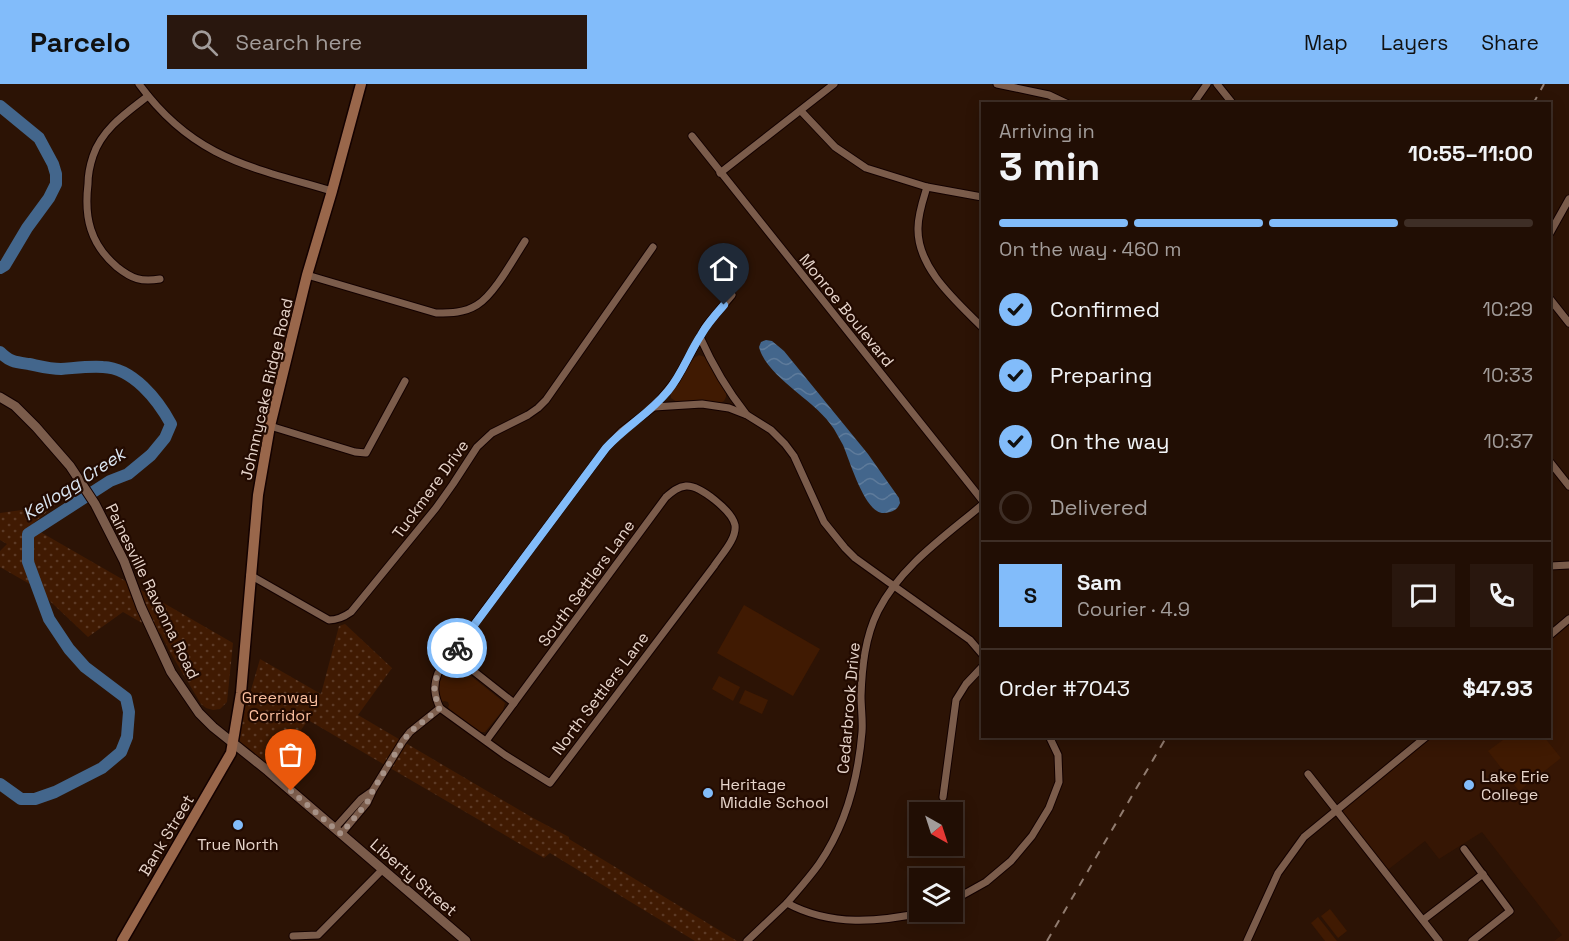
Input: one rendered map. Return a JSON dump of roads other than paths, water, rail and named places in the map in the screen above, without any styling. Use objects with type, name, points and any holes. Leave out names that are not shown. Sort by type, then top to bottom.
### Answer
[{"type":"main road","name":"Johnnycake Ridge Road","points":[[233,743],[241,693],[258,495],[270,426],[307,275],[361,84]]},
{"type":"main road","name":"Bank Street","points":[[122,941],[219,776],[231,753],[233,743]]},
{"type":"street","points":[[139,84],[177,126],[221,156],[249,167],[332,190]]},
{"type":"street","points":[[720,173],[834,84]]},
{"type":"street","points":[[998,84],[1023,87],[1064,102]]},
{"type":"street","points":[[1194,102],[1207,84]]},
{"type":"street","points":[[1217,84],[1231,102]]},
{"type":"street","points":[[148,96],[108,129],[100,142],[92,158],[86,204],[87,217],[94,238],[109,259],[137,279],[147,281],[160,279]]},
{"type":"street","points":[[801,111],[835,147],[866,168],[927,187],[981,197]]},
{"type":"street","name":"Monroe Boulevard","points":[[692,136],[981,499]]},
{"type":"street","points":[[927,187],[918,228],[922,253],[937,279],[981,326]]},
{"type":"street","points":[[1551,231],[1569,199]]},
{"type":"street","points":[[307,275],[436,313],[458,312],[477,305],[492,292],[525,241]]},
{"type":"street","name":"Tuckmere Drive","points":[[250,575],[329,620],[336,620],[351,612],[436,508],[477,447],[492,433],[528,415],[546,400],[653,247]]},
{"type":"street","points":[[338,831],[367,803],[397,749],[410,732],[440,708],[435,698],[434,682],[438,673],[606,448],[622,431],[654,407],[676,380],[706,326],[732,295]]},
{"type":"street","points":[[1551,300],[1569,323]]},
{"type":"street","points":[[699,337],[711,362],[747,415]]},
{"type":"street","points":[[270,426],[355,452],[366,453],[405,381]]},
{"type":"street","name":"Painesville Ravenna Road","points":[[0,397],[15,406],[70,466],[95,504],[124,561],[141,607],[171,672],[198,713],[233,743]]},
{"type":"street","points":[[654,407],[702,404],[729,408],[747,415],[771,430],[790,450],[802,471],[824,522],[836,539],[855,558],[970,640],[981,653]]},
{"type":"street","points":[[1551,463],[1569,486]]},
{"type":"street","name":"South Settlers Lane","points":[[486,741],[666,497],[677,489],[688,486],[696,488],[726,510]]},
{"type":"street","name":"Cedarbrook Drive","points":[[747,941],[787,903],[819,864],[834,839],[851,798],[862,730],[862,667],[866,646],[878,612],[894,586],[916,560],[981,506]]},
{"type":"street","name":"North Settlers Lane","points":[[440,708],[505,755],[550,783],[729,544],[735,525],[726,510]]},
{"type":"street","points":[[1551,566],[1569,565]]},
{"type":"street","points":[[1551,634],[1569,619]]},
{"type":"street","points":[[452,654],[514,704]]},
{"type":"street","points":[[943,798],[956,700],[966,684],[981,668]]},
{"type":"street","points":[[963,896],[986,882],[1011,861],[1032,836],[1050,808],[1059,782],[1058,755],[1050,738]]},
{"type":"street","points":[[1247,941],[1278,873],[1304,837],[1425,738]]},
{"type":"street","name":"Liberty Street","points":[[233,743],[466,941]]},
{"type":"street","points":[[1308,774],[1439,941]]},
{"type":"street","points":[[1464,849],[1510,911],[1472,941]]},
{"type":"street","points":[[293,936],[318,934],[382,870]]},
{"type":"street","points":[[1423,920],[1483,874]]},
{"type":"street","points":[[787,903],[826,918],[858,922],[909,915]]},
{"type":"water","points":[[772,341],[784,351],[868,454],[899,498],[898,508],[882,513],[866,499],[834,429],[816,408],[772,369],[764,358],[759,347],[761,342]]},
{"type":"waterway","name":"Kellogg Creek","points":[[0,106],[39,138],[56,174],[56,184],[49,198],[27,228],[5,265],[0,268]]},
{"type":"waterway","name":"Kellogg Creek","points":[[0,352],[13,361],[49,368],[103,367],[124,373],[152,396],[171,424],[165,438],[151,455],[128,474],[110,481],[28,534],[28,562],[49,619],[69,649],[85,667],[126,698],[129,712],[127,737],[121,752],[102,768],[55,792],[35,799],[21,799],[0,784]]},
{"type":"railway","points":[[1534,102],[1544,84]]},
{"type":"railway","points":[[1047,941],[1166,738]]},
{"type":"place","name":"Lake Erie College","points":[[1469,785]]},
{"type":"place","name":"Heritage Middle School","points":[[708,793]]},
{"type":"place","name":"True North","points":[[238,825]]},
{"type":"park label","name":"Greenway Corridor","points":[[280,706]]}]
